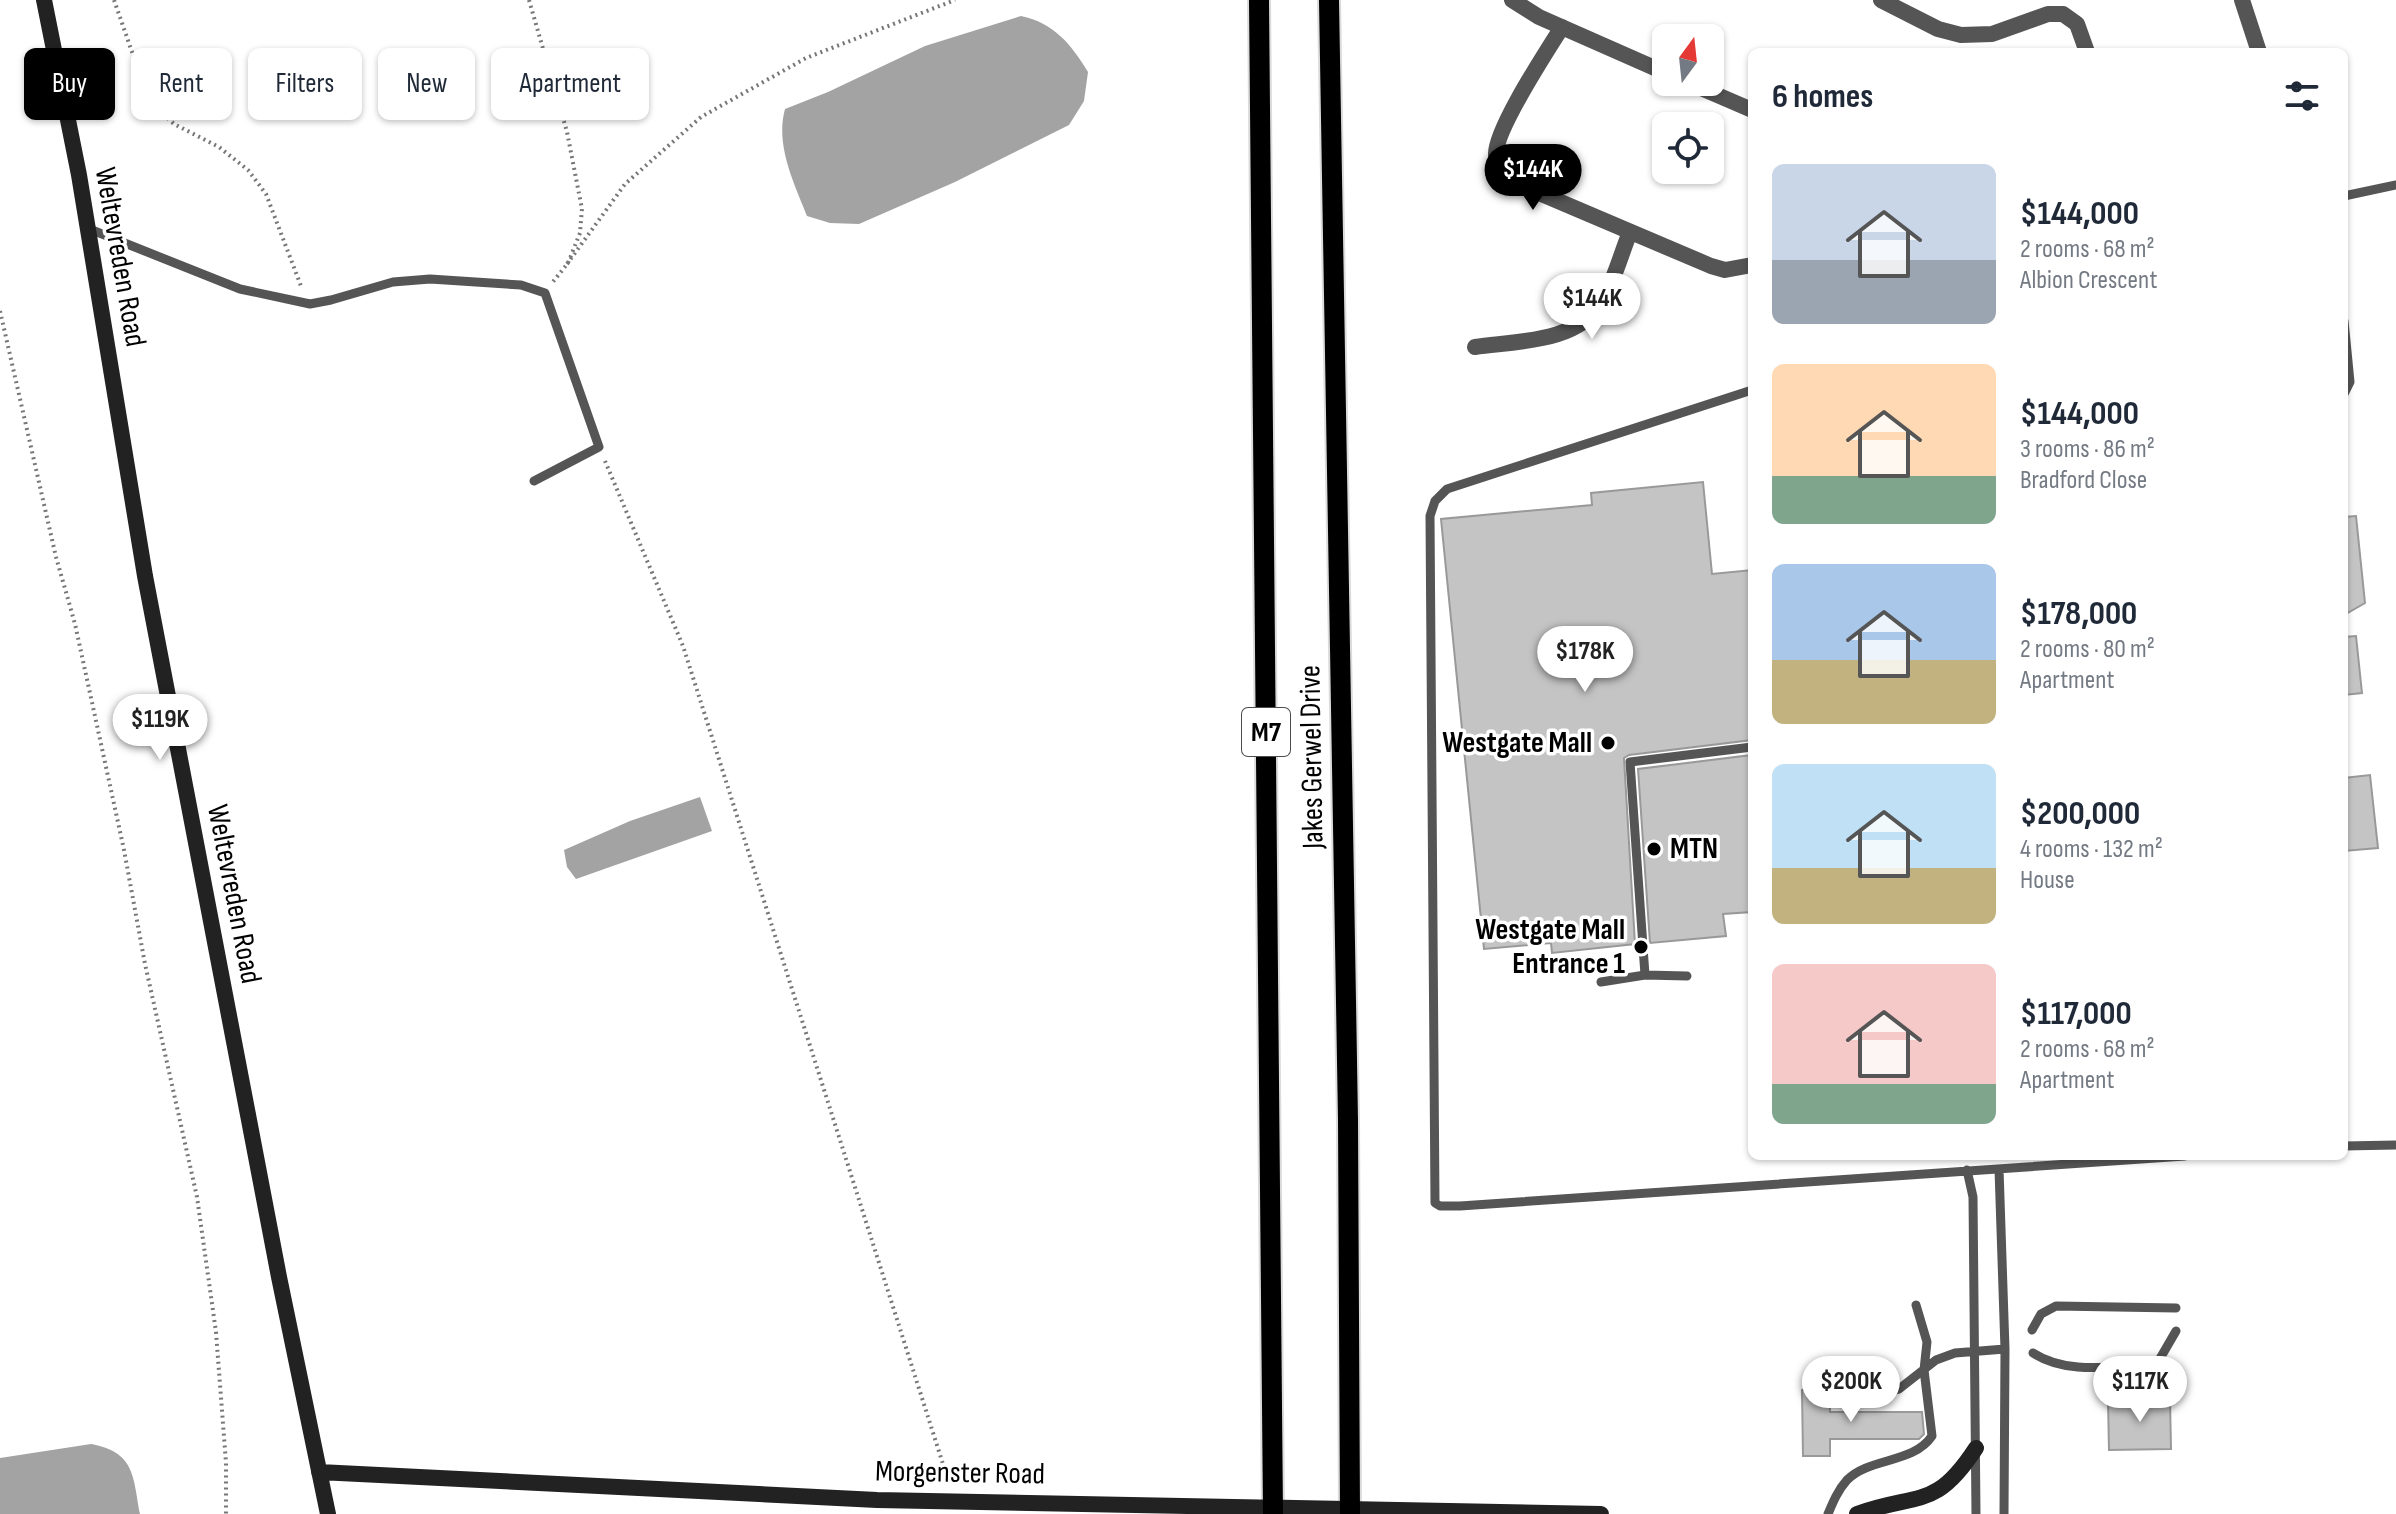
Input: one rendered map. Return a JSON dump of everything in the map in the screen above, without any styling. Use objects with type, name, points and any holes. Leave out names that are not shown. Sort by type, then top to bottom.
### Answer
[{"type":"main road","name":"Jakes Gerwel Drive","points":[[1259,0],[1273,1511]]},
{"type":"main road","name":"Jakes Gerwel Drive","points":[[1329,0],[1347,1088],[1350,1512]]},
{"type":"street","name":"Weltevreden Road","points":[[44,0],[87,228],[147,592],[328,1514]]},
{"type":"street","points":[[1512,0],[1526,10],[1652,67]]},
{"type":"street","points":[[1881,0],[1938,29],[1961,35],[1992,34],[2048,14],[2063,14],[2077,24],[2086,48]]},
{"type":"street","points":[[2242,0],[2258,48]]},
{"type":"street","points":[[1562,27],[1500,133],[1496,158],[1500,167],[1518,184],[1725,270],[1748,266]]},
{"type":"street","points":[[1720,96],[1748,108]]},
{"type":"street","points":[[1475,347],[1543,338],[1583,323],[1603,300],[1630,232]]},
{"type":"street","points":[[1857,1514],[1881,1505],[1921,1500],[1940,1490],[1960,1473],[1976,1448]]},
{"type":"street","name":"Morgenster Road","points":[[319,1472],[955,1502],[1273,1511],[1601,1514]]},
{"type":"lane","points":[[2348,195],[2396,185]]},
{"type":"lane","points":[[87,228],[240,289],[310,304],[393,282],[430,279],[521,285],[545,293],[599,447],[534,481]]},
{"type":"lane","points":[[2348,362],[2348,386]]},
{"type":"lane","points":[[1748,391],[1447,489],[1435,501],[1430,516],[1434,1201],[1440,1206],[1460,1206],[2128,1160]]},
{"type":"lane","points":[[1645,975],[1630,762],[1748,747]]},
{"type":"lane","points":[[1601,982],[1645,975],[1687,976]]},
{"type":"lane","points":[[2348,1146],[2396,1145]]},
{"type":"lane","points":[[1999,1169],[2005,1349],[2004,1514]]},
{"type":"lane","points":[[1967,1170],[1973,1197],[1976,1514]]},
{"type":"lane","points":[[1828,1514],[1847,1481],[1861,1470],[1918,1450],[1928,1441],[1932,1431],[1924,1370],[1925,1331],[1916,1305]]},
{"type":"lane","points":[[2032,1330],[2037,1318],[2045,1310],[2056,1306],[2176,1308]]},
{"type":"lane","points":[[2033,1353],[2048,1362],[2076,1367],[2151,1365],[2158,1362],[2176,1331]]},
{"type":"lane","points":[[1845,1400],[1899,1389],[1944,1357],[2005,1349]]},
{"type":"path","points":[[114,0],[149,101],[174,124],[219,147],[248,170],[266,194],[310,304]]},
{"type":"path","points":[[529,0],[567,132],[582,209],[580,233],[567,264]]},
{"type":"path","points":[[545,293],[625,184],[701,117],[806,58],[955,0]]},
{"type":"path","points":[[0,311],[56,557],[78,639],[197,1197],[216,1332],[226,1463],[226,1514]]},
{"type":"path","points":[[599,447],[683,646],[955,1502]]},
{"type":"shaded area","points":[[1021,16],[1052,29],[1075,52],[1088,72],[1084,101],[1069,125],[955,182],[859,224],[830,223],[807,216],[784,150],[785,109],[925,46]]},
{"type":"shaded area","points":[[700,797],[712,831],[576,879],[567,867],[564,850],[630,821]]},
{"type":"shaded area","points":[[91,1444],[116,1453],[124,1460],[133,1477],[140,1514],[0,1514],[0,1458]]},
{"type":"building","name":"Westgate Mall","points":[[1703,482],[1712,574],[1748,570],[1748,740],[1624,758],[1635,944],[1552,953],[1551,943],[1484,949],[1441,519],[1592,505],[1591,493]]},
{"type":"building","points":[[2356,516],[2365,603],[2348,613],[2348,517]]},
{"type":"building","points":[[2356,636],[2362,693],[2348,695],[2348,637]]},
{"type":"building","points":[[1748,755],[1748,912],[1723,914],[1726,936],[1650,943],[1638,769]]},
{"type":"building","points":[[2370,775],[2378,848],[2348,851],[2348,778]]},
{"type":"building","points":[[1802,1390],[1830,1390],[1830,1412],[1922,1412],[1924,1434],[1919,1439],[1830,1439],[1830,1456],[1803,1456]]},
{"type":"building","points":[[2170,1399],[2171,1449],[2109,1450],[2108,1400]]},
{"type":"place","name":"Westgate Mall","points":[[1608,743]]},
{"type":"place","name":"MTN","points":[[1654,849]]},
{"type":"place","name":"Westgate Mall Entrance 1","points":[[1641,947]]}]
